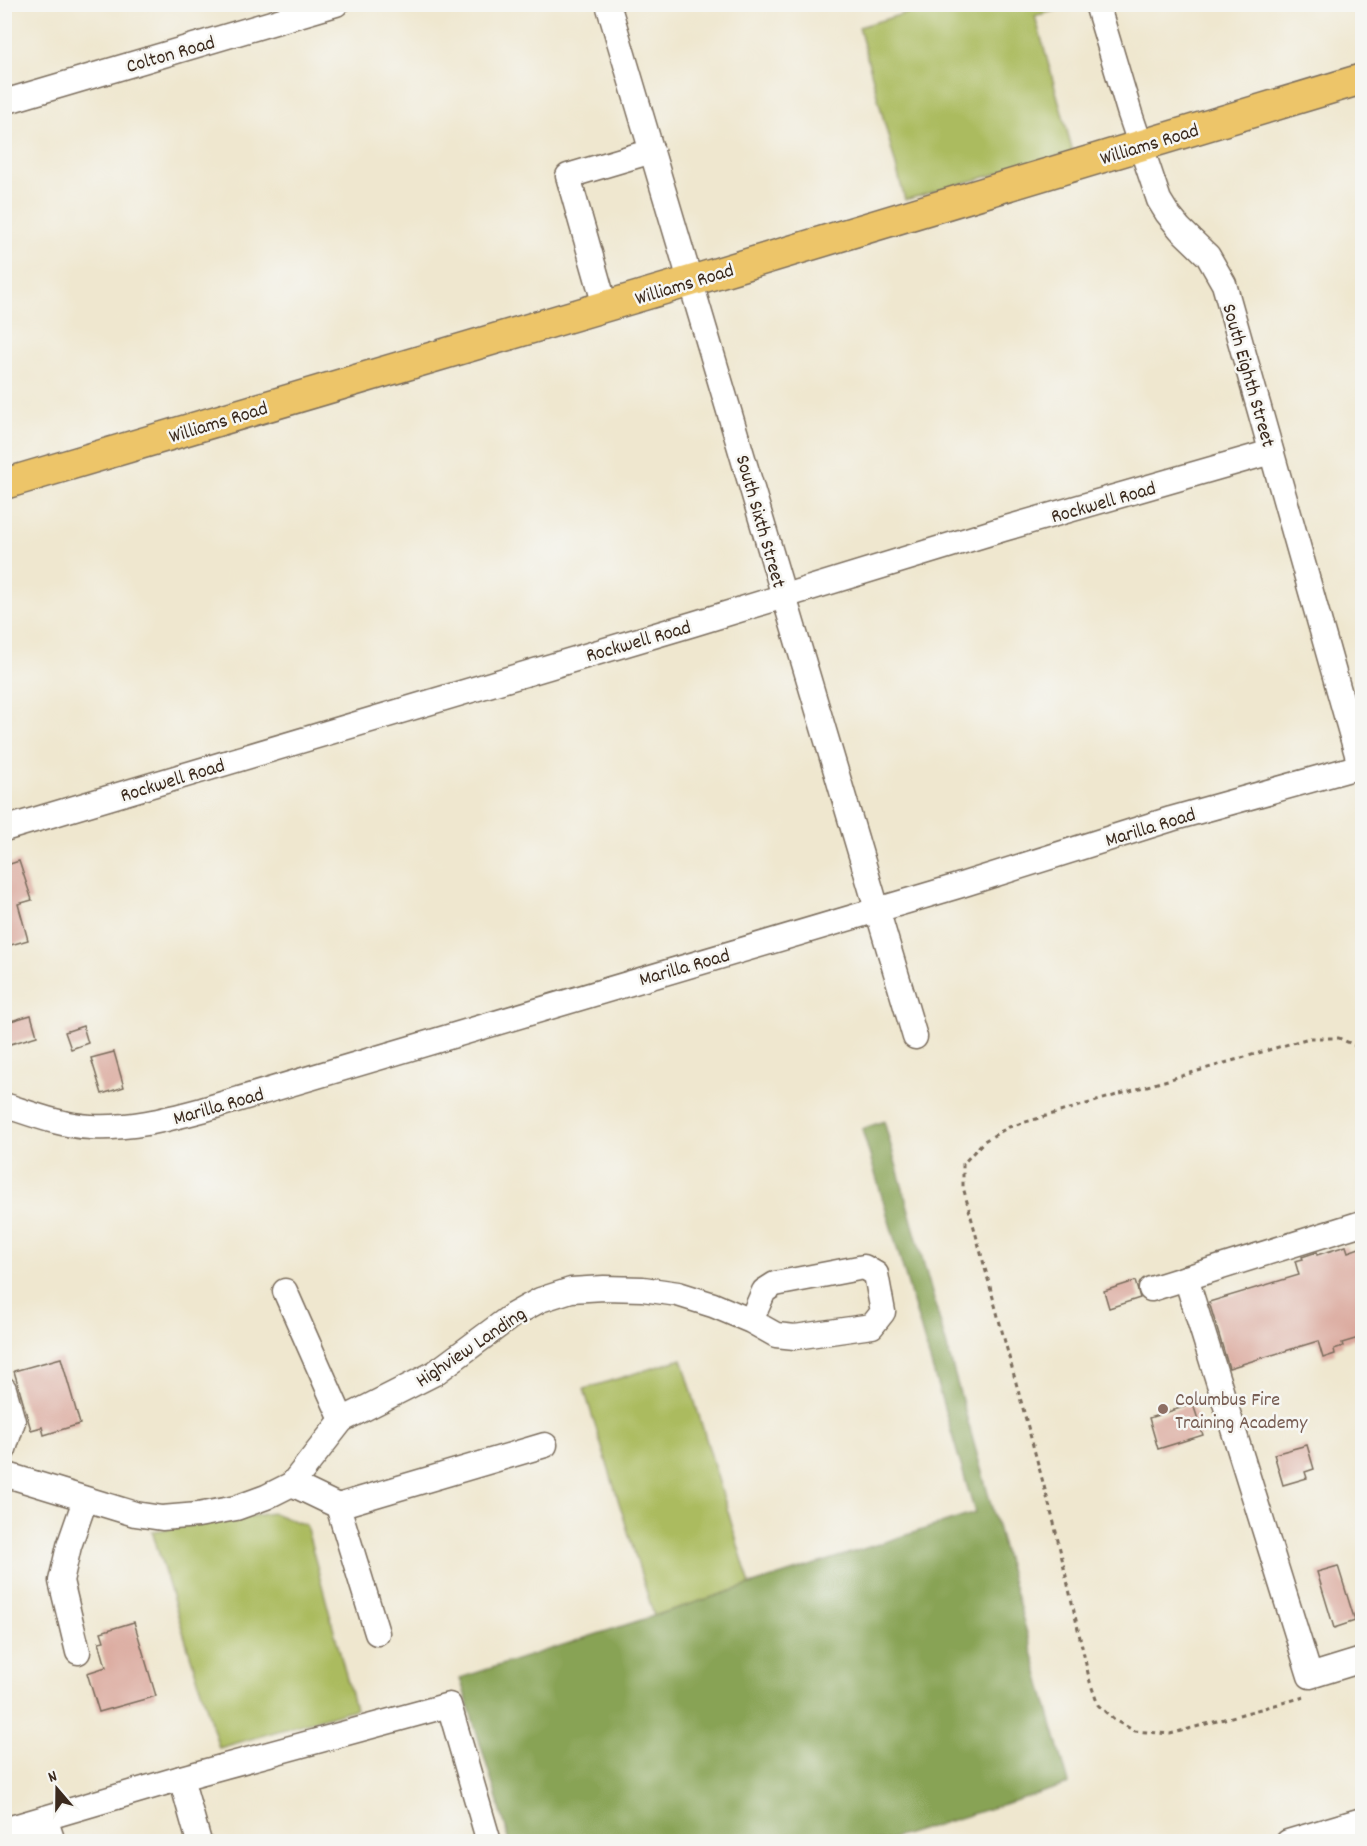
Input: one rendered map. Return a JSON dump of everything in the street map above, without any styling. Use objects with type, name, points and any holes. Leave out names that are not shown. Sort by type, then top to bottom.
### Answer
[{"type":"main road","name":"Williams Road","points":[[4,484],[691,281],[1362,79]]},
{"type":"street","name":"Colton Road","points":[[4,102],[336,4]]},
{"type":"street","name":"South Sixth Street","points":[[608,4],[915,1036]]},
{"type":"street","name":"South Eighth Street","points":[[1097,4],[1159,200],[1167,213],[1208,256],[1224,284],[1362,769]]},
{"type":"street","points":[[605,306],[568,176],[652,151]]},
{"type":"street","name":"Rockwell Road","points":[[4,829],[1003,529],[1271,452]]},
{"type":"street","name":"Marilla Road","points":[[4,1106],[83,1127],[112,1128],[151,1123],[202,1110],[878,910],[1171,819],[1362,769]]},
{"type":"street","points":[[1150,1289],[1362,1223]]},
{"type":"street","name":"Highview Landing","points":[[292,1484],[342,1420],[435,1373],[513,1315],[540,1300],[571,1290],[604,1287],[678,1294],[713,1305],[751,1321],[776,1335],[795,1337],[872,1326],[884,1312],[876,1274],[864,1267],[776,1284],[764,1291],[751,1321]]},
{"type":"street","points":[[1186,1278],[1310,1676],[1362,1660]]},
{"type":"street","points":[[285,1291],[342,1420]]},
{"type":"street","points":[[4,1389],[9,1419],[4,1449]]},
{"type":"street","points":[[4,1474],[135,1514],[162,1518],[198,1515],[236,1508],[292,1484],[338,1506],[545,1445]]},
{"type":"street","points":[[78,1652],[61,1581],[69,1546],[85,1500]]},
{"type":"street","points":[[338,1506],[378,1633]]},
{"type":"street","points":[[4,1830],[181,1778],[448,1705],[489,1842]]},
{"type":"street","points":[[181,1778],[199,1842]]},
{"type":"street","points":[[45,1818],[52,1842]]},
{"type":"street","points":[[1288,1842],[1362,1820]]},
{"type":"path","points":[[1306,1696],[1170,1734],[1135,1731],[1114,1720],[1098,1705],[1090,1682],[1054,1524],[963,1187],[963,1164],[984,1141],[1009,1127],[1309,1038],[1339,1038],[1362,1049]]},
{"type":"green space","points":[[933,5],[1074,5],[1035,16],[1073,152],[905,200],[859,27]]},
{"type":"green space","points":[[884,1121],[1069,1784],[885,1841],[510,1841],[460,1678],[975,1513],[862,1129]]},
{"type":"green space","points":[[682,1359],[750,1585],[654,1616],[584,1389]]},
{"type":"green space","points":[[272,1513],[306,1525],[355,1709],[219,1748],[152,1531]]},
{"type":"building","points":[[19,861],[32,900],[18,904],[28,940],[4,947],[4,866]]},
{"type":"building","points":[[31,1015],[37,1036],[4,1046],[4,1023]]},
{"type":"building","points":[[83,1026],[88,1043],[71,1049],[65,1032]]},
{"type":"building","points":[[114,1052],[124,1087],[102,1094],[91,1058]]},
{"type":"building","points":[[1346,1246],[1348,1252],[1362,1247],[1362,1337],[1342,1343],[1343,1346],[1334,1349],[1335,1354],[1323,1358],[1318,1341],[1229,1368],[1209,1302],[1299,1275],[1295,1261],[1317,1252],[1317,1255]]},
{"type":"building","points":[[1135,1281],[1140,1298],[1109,1308],[1104,1291]]},
{"type":"building","points":[[61,1358],[80,1424],[44,1435],[42,1427],[31,1430],[14,1371]]},
{"type":"building","points":[[1193,1404],[1203,1435],[1158,1449],[1149,1418]]},
{"type":"building","points":[[1307,1445],[1314,1469],[1305,1472],[1307,1478],[1283,1485],[1274,1454]]},
{"type":"building","points":[[1338,1566],[1355,1621],[1334,1628],[1317,1572]]},
{"type":"building","points":[[134,1622],[156,1696],[99,1712],[87,1673],[106,1667],[99,1642],[104,1641],[101,1632]]},
{"type":"place","name":"Columbus Fire Training Academy","points":[[1163,1409]]}]
